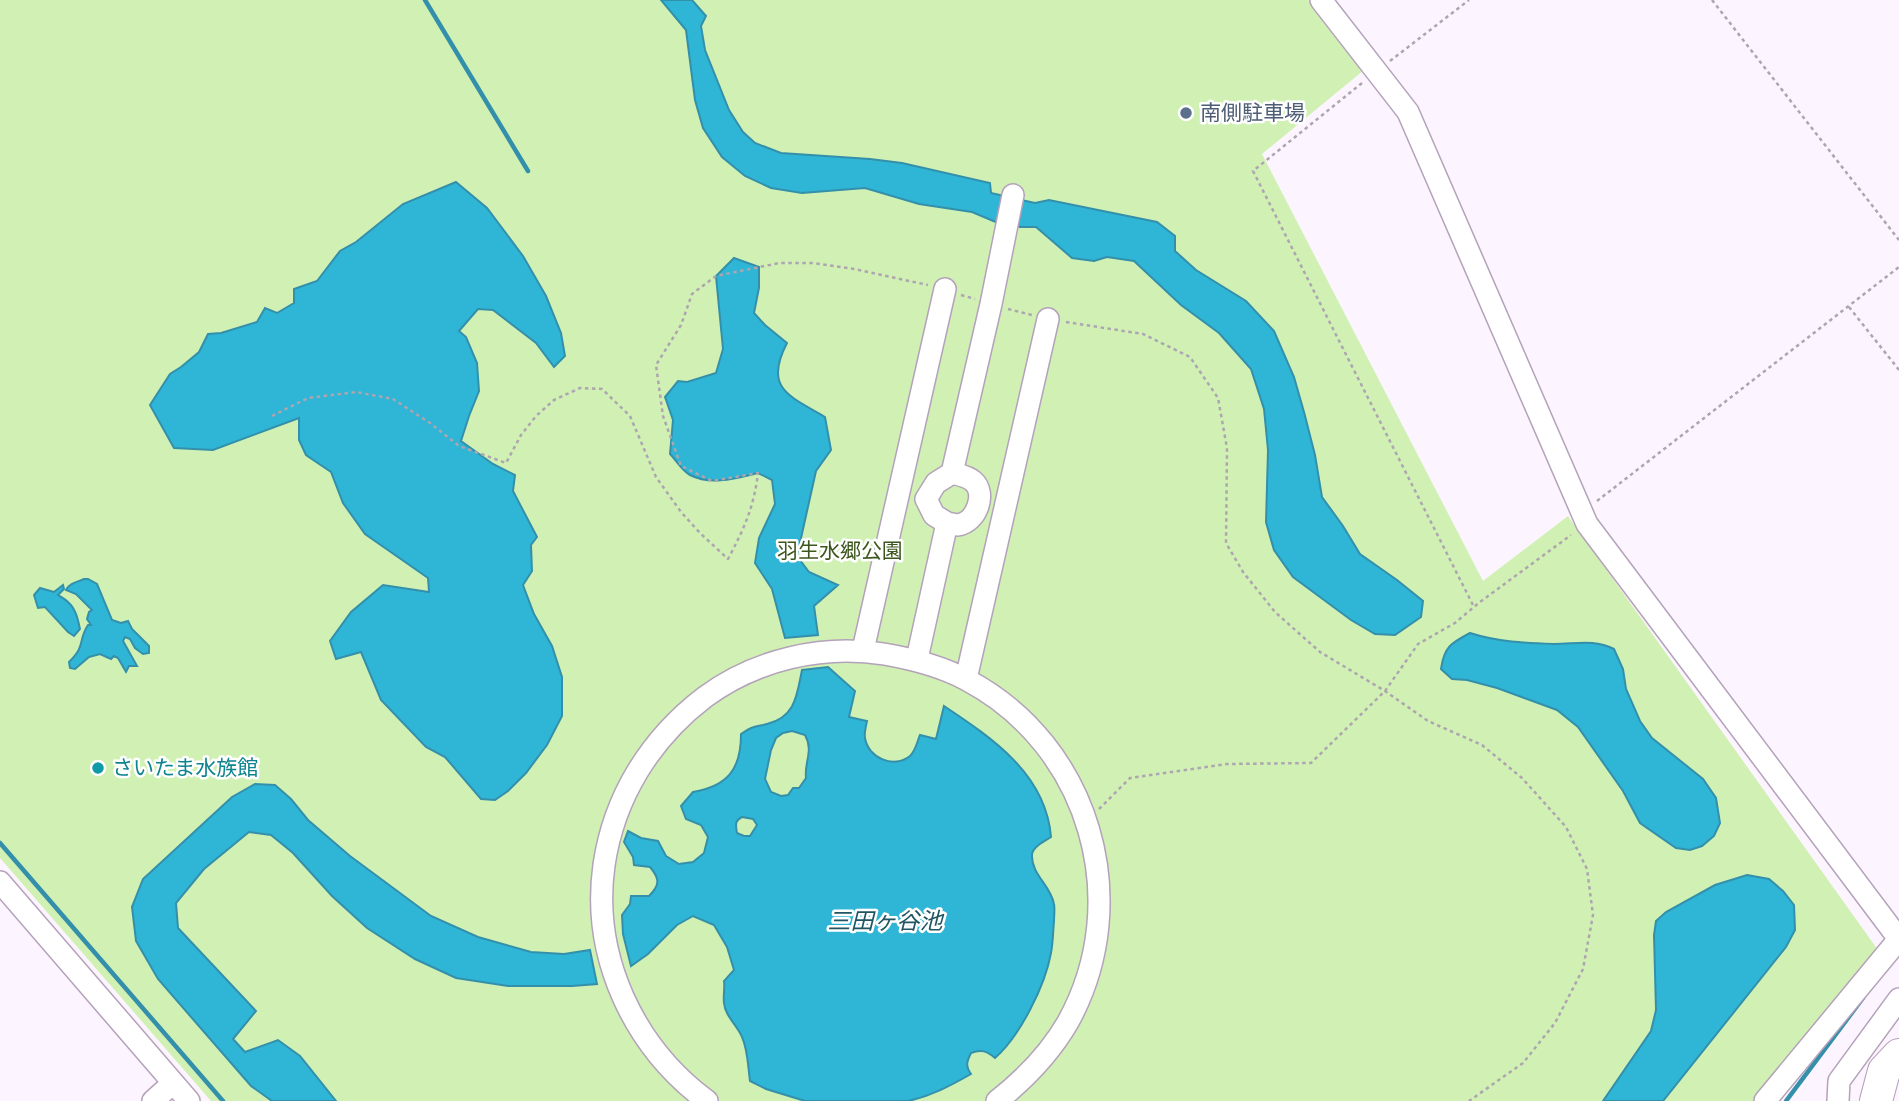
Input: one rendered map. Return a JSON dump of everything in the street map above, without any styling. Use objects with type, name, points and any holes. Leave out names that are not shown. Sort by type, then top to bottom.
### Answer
[{"type":"highway","points":[[1876,1101],[1884,1071],[1899,1055]]},
{"type":"highway","points":[[1896,1101],[1899,1087]]},
{"type":"street","points":[[1321,0],[1408,112],[1584,518],[1899,939],[1765,1101]]},
{"type":"street","points":[[952,473],[1013,195]]},
{"type":"street","points":[[863,650],[945,289]]},
{"type":"street","points":[[966,679],[1048,319]]},
{"type":"street","points":[[952,473],[976,483],[979,504],[966,522],[958,525],[947,523],[934,515],[926,499],[936,483],[952,473]]},
{"type":"street","points":[[917,659],[947,523]]},
{"type":"street","points":[[707,1101],[688,1087],[661,1059],[638,1028],[608,957],[602,919],[602,880],[608,842],[619,805],[636,771],[659,739],[685,712],[716,689],[750,671],[787,658],[825,651],[863,650],[917,659],[966,679],[999,699],[1027,724],[1052,753],[1072,786],[1087,821],[1096,855],[1100,889],[1099,924],[1093,958],[1067,1023],[1048,1052],[997,1101]]},
{"type":"street","points":[[0,883],[189,1101]]},
{"type":"street","points":[[1838,1101],[1839,1082],[1899,999]]},
{"type":"street","points":[[153,1101],[173,1083]]},
{"type":"path","points":[[1469,0],[1253,171],[1474,607]]},
{"type":"path","points":[[1712,0],[1899,240]]},
{"type":"path","points":[[272,416],[308,398],[356,392],[393,399],[459,446],[506,464],[521,435],[536,416],[554,400],[580,387],[602,389],[630,416],[656,477],[681,512],[700,534],[728,559],[755,499],[758,473],[712,481],[681,466],[663,416],[656,365],[681,325],[692,294],[716,276],[779,263],[813,263],[854,269],[945,289],[1048,319],[1143,334],[1190,357],[1218,398],[1227,448],[1226,544],[1243,572],[1275,612],[1320,652],[1385,691],[1428,721],[1482,745],[1521,778],[1566,827],[1587,869],[1592,915],[1583,970],[1555,1023],[1523,1063],[1469,1101]]},
{"type":"path","points":[[1087,821],[1130,778],[1227,764],[1311,763],[1385,691],[1418,645],[1455,623],[1899,267]]},
{"type":"path","points":[[1848,307],[1899,370]]},
{"type":"green space","name":"羽生水郷公園","points":[[0,0],[1308,0],[1364,70],[1262,154],[1483,581],[1568,516],[1883,957],[1765,1101],[211,1101],[0,858]]},
{"type":"water","points":[[661,0],[692,0],[706,16],[701,26],[705,50],[729,110],[743,132],[755,143],[781,153],[902,163],[990,183],[991,193],[1035,203],[1049,200],[1157,222],[1175,236],[1175,251],[1196,270],[1246,301],[1274,331],[1294,377],[1315,455],[1322,497],[1360,554],[1423,601],[1421,617],[1395,635],[1375,634],[1351,620],[1293,577],[1274,550],[1266,522],[1268,450],[1264,409],[1251,369],[1219,333],[1181,305],[1134,261],[1107,257],[1094,261],[1072,258],[1036,227],[998,223],[972,212],[919,204],[865,188],[802,193],[771,188],[745,176],[722,157],[703,128],[695,100],[686,30]]},
{"type":"water","points":[[456,182],[487,208],[523,256],[546,296],[561,333],[565,356],[554,367],[536,343],[493,310],[478,309],[459,331],[466,337],[477,363],[479,391],[461,441],[493,464],[515,475],[513,491],[537,537],[531,545],[532,571],[523,585],[534,614],[552,646],[562,677],[562,716],[547,745],[526,773],[495,800],[481,799],[445,757],[426,747],[381,700],[361,652],[336,659],[330,641],[351,612],[383,585],[429,592],[428,578],[365,534],[343,503],[331,472],[306,455],[299,440],[299,418],[213,450],[174,448],[150,405],[170,374],[199,352],[208,334],[221,333],[257,322],[265,308],[277,313],[294,303],[294,289],[317,281],[340,251],[356,242],[403,204]]},
{"type":"water","points":[[734,258],[759,267],[759,288],[754,313],[787,343],[780,359],[779,381],[791,396],[825,417],[831,450],[816,471],[797,556],[809,572],[838,585],[814,606],[818,635],[785,638],[772,589],[755,563],[759,538],[775,504],[772,480],[758,473],[724,480],[698,478],[684,471],[670,454],[673,420],[665,397],[678,381],[687,382],[716,373],[723,349],[716,276]]},
{"type":"water","points":[[84,579],[97,584],[112,620],[121,623],[128,621],[149,646],[149,653],[143,654],[125,637],[123,641],[137,666],[129,666],[126,672],[118,658],[114,656],[111,659],[100,654],[89,657],[75,669],[70,668],[69,662],[78,652],[83,635],[88,625],[91,625],[87,619],[92,610],[76,594],[66,590],[71,584]]},
{"type":"water","points":[[63,585],[64,589],[58,595],[73,608],[80,629],[74,636],[45,607],[38,608],[34,595],[40,588],[54,592]]},
{"type":"water","points":[[1470,633],[1512,642],[1592,643],[1614,649],[1623,669],[1626,689],[1640,721],[1652,738],[1703,779],[1716,798],[1720,823],[1714,836],[1702,846],[1690,850],[1676,848],[1640,823],[1623,791],[1578,727],[1557,710],[1497,688],[1452,679],[1441,669],[1444,656],[1453,643]]},
{"type":"water","name":"三田ヶ谷池","points":[[828,667],[855,691],[849,717],[867,721],[867,745],[876,756],[890,761],[904,760],[910,756],[920,735],[936,739],[944,706],[980,731],[1014,760],[1039,794],[1047,815],[1051,837],[1036,847],[1032,855],[1035,868],[1052,898],[1054,921],[1051,953],[1037,995],[1022,1024],[995,1058],[984,1051],[971,1053],[967,1064],[971,1074],[916,1099],[805,1101],[750,1081],[744,1042],[724,1003],[724,981],[734,970],[727,947],[714,925],[693,916],[677,925],[648,954],[631,966],[623,934],[622,915],[630,904],[631,896],[649,896],[657,882],[650,867],[634,865],[633,857],[624,842],[628,831],[641,838],[658,841],[666,856],[679,864],[693,862],[704,853],[708,837],[701,825],[686,819],[681,806],[693,792],[715,785],[730,774],[738,757],[741,734],[751,728],[777,721],[790,710],[802,670]],"holes":[[[792,731],[805,735],[808,741],[806,778],[799,788],[793,788],[788,795],[781,796],[771,792],[765,779],[776,738]],[[742,817],[753,819],[757,825],[750,836],[737,833],[737,822]]]},
{"type":"water","points":[[255,784],[275,785],[308,820],[350,856],[431,916],[478,937],[531,952],[564,954],[590,950],[597,984],[508,986],[456,978],[415,959],[367,928],[332,896],[293,853],[271,835],[249,832],[204,869],[176,903],[178,928],[256,1011],[233,1039],[245,1052],[278,1040],[300,1056],[336,1101],[272,1101],[251,1086],[158,979],[136,941],[132,907],[143,879],[232,797]]},
{"type":"water","points":[[1747,875],[1769,879],[1794,905],[1795,930],[1786,947],[1663,1101],[1603,1101],[1651,1031],[1656,1010],[1656,921],[1666,912],[1715,885]]},
{"type":"waterway","points":[[425,0],[528,171]]},
{"type":"waterway","points":[[0,843],[223,1101]]},
{"type":"waterway","points":[[1786,1101],[1863,998]]},
{"type":"place","name":"南側駐車場","points":[[1186,113]]},
{"type":"place","name":"さいたま水族館","points":[[98,768]]}]
